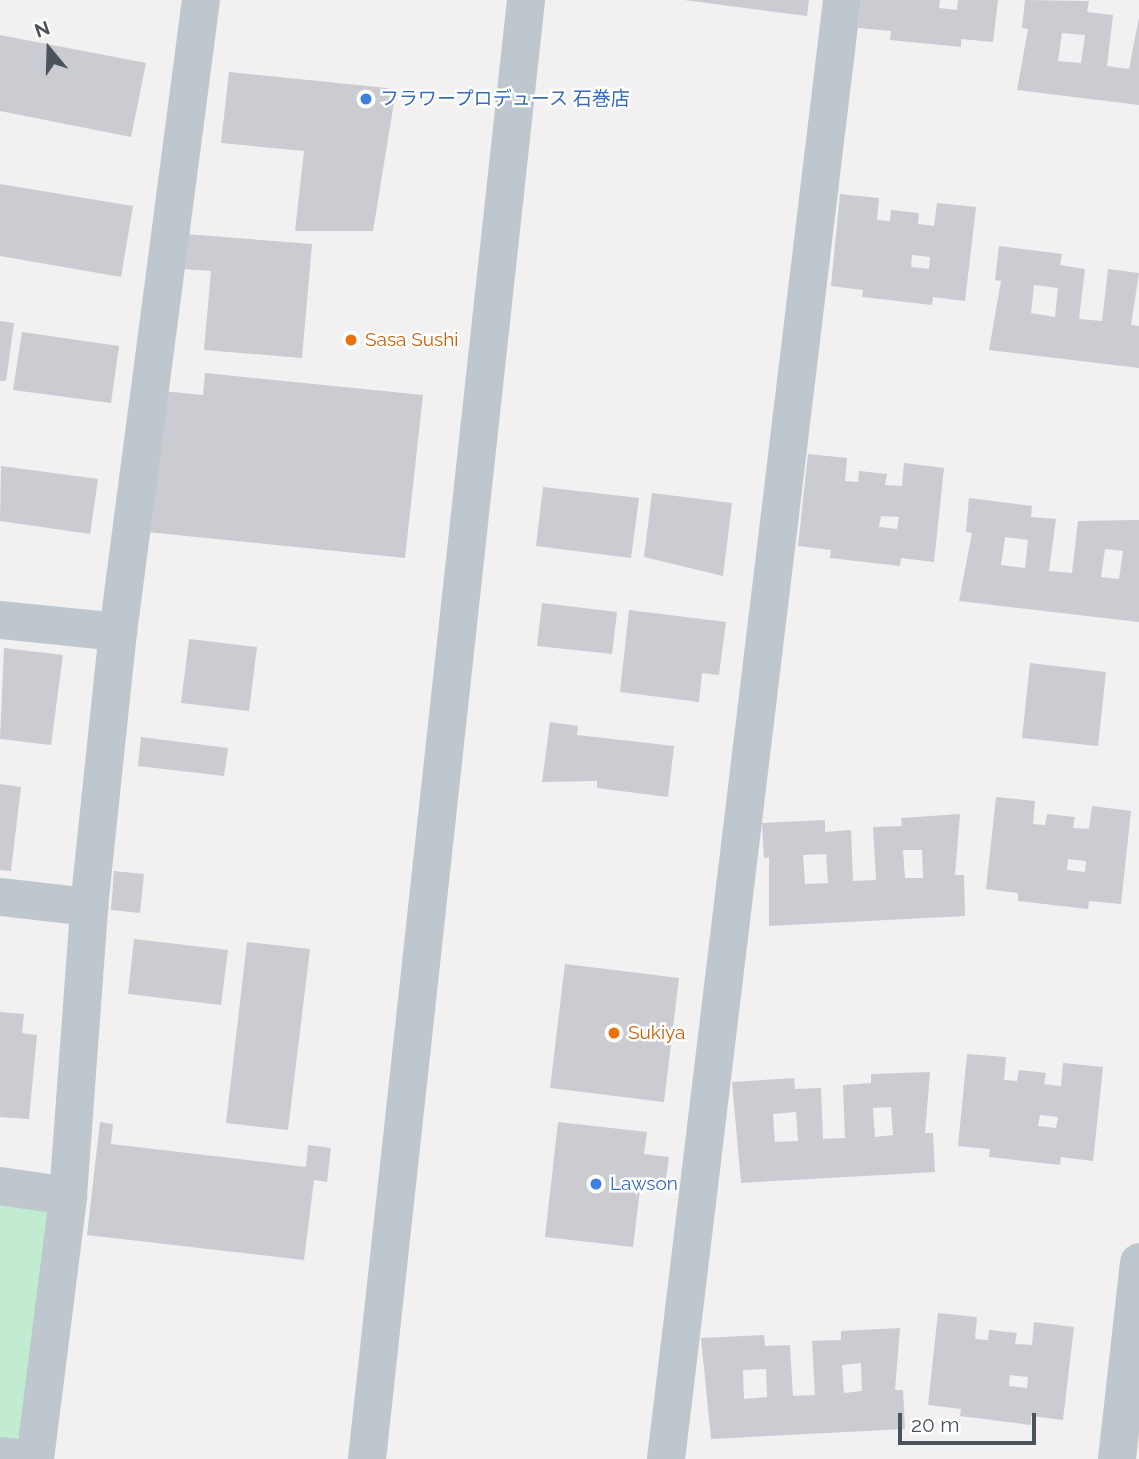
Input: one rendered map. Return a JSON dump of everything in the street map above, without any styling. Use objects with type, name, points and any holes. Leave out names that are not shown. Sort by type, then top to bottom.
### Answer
[{"type":"street","points":[[35,1459],[68,1196],[89,907],[118,632],[201,0]]},
{"type":"street","points":[[367,1459],[526,0]]},
{"type":"street","points":[[666,1459],[842,0]]},
{"type":"street","points":[[0,620],[118,632]]},
{"type":"street","points":[[0,897],[89,907]]},
{"type":"street","points":[[0,1186],[68,1196]]},
{"type":"street","points":[[1117,1459],[1139,1262]]},
{"type":"street","points":[[0,1456],[28,1459]]},
{"type":"green space","points":[[0,1186],[68,1196],[35,1459],[0,1456]]},
{"type":"building","points":[[684,0],[809,0],[807,16]]},
{"type":"building","points":[[861,0],[940,0],[939,8],[957,10],[958,0],[998,0],[993,42],[961,39],[961,47],[890,40],[891,31],[858,28]]},
{"type":"building","points":[[1025,0],[1089,1],[1087,12],[1113,15],[1107,66],[1129,69],[1139,17],[1139,105],[1017,90],[1028,29],[1022,28]],"holes":[[[1062,33],[1085,35],[1081,63],[1058,61]]]},
{"type":"building","points":[[0,35],[146,63],[131,137],[0,111]]},
{"type":"building","points":[[229,72],[387,88],[394,102],[373,231],[295,231],[304,151],[221,143]]},
{"type":"building","points":[[0,184],[133,206],[121,277],[0,256]]},
{"type":"building","points":[[840,194],[879,198],[877,220],[890,221],[891,210],[919,213],[918,224],[934,226],[937,203],[976,207],[965,301],[933,297],[932,305],[862,297],[863,290],[831,286]],"holes":[[[912,255],[930,257],[929,269],[911,267]]]},
{"type":"building","points":[[185,234],[312,244],[302,358],[204,350],[211,271],[182,269]]},
{"type":"building","points":[[999,246],[1062,254],[1060,265],[1085,269],[1079,319],[1102,321],[1108,269],[1139,273],[1131,325],[1139,326],[1139,368],[989,350],[1001,281],[995,280]],"holes":[[[1034,285],[1058,288],[1055,317],[1031,313]]]},
{"type":"building","points":[[0,321],[14,323],[6,381],[0,381]]},
{"type":"building","points":[[22,332],[119,346],[111,403],[13,390]]},
{"type":"building","points":[[205,373],[423,395],[405,558],[147,532],[162,391],[203,395]]},
{"type":"building","points":[[808,454],[847,458],[845,481],[858,482],[859,471],[887,474],[885,485],[902,486],[904,463],[944,468],[934,562],[901,558],[900,566],[830,558],[831,550],[798,546]],"holes":[[[881,516],[899,517],[897,529],[879,527]]]},
{"type":"building","points":[[1,466],[98,479],[90,534],[0,521]]},
{"type":"building","points":[[543,487],[639,498],[631,558],[536,546]]},
{"type":"building","points":[[652,493],[732,503],[723,576],[644,557]]},
{"type":"building","points":[[969,498],[1032,506],[1031,517],[1056,519],[1049,571],[1072,573],[1078,521],[1139,520],[1139,622],[959,601],[972,533],[966,532]],"holes":[[[1005,537],[1028,540],[1025,568],[1001,565]],[[1105,549],[1123,551],[1119,579],[1101,577]]]},
{"type":"building","points":[[542,603],[617,612],[612,654],[537,646]]},
{"type":"building","points":[[629,610],[726,622],[719,675],[702,673],[699,702],[620,692]]},
{"type":"building","points":[[189,639],[257,647],[249,711],[181,703]]},
{"type":"building","points":[[4,648],[63,655],[51,745],[0,739]]},
{"type":"building","points":[[1030,663],[1106,672],[1098,746],[1022,738]]},
{"type":"building","points":[[550,722],[578,726],[577,735],[674,746],[668,797],[597,788],[597,781],[542,782]]},
{"type":"building","points":[[141,737],[228,748],[224,776],[138,766]]},
{"type":"building","points":[[0,784],[21,787],[11,871],[0,870]]},
{"type":"building","points":[[996,797],[1035,801],[1033,824],[1045,825],[1047,814],[1075,817],[1073,828],[1089,829],[1092,806],[1131,811],[1121,904],[1089,901],[1088,909],[1018,901],[1018,893],[986,889]],"holes":[[[1068,859],[1086,861],[1085,872],[1067,870]]]},
{"type":"building","points":[[960,814],[955,875],[964,875],[965,916],[769,926],[769,857],[764,858],[762,823],[825,820],[825,832],[851,830],[853,881],[876,880],[873,827],[902,826],[901,818]],"holes":[[[903,850],[922,850],[923,878],[905,878]],[[826,854],[828,883],[805,884],[803,855]]]},
{"type":"building","points":[[114,871],[144,874],[140,913],[111,910]]},
{"type":"building","points":[[134,939],[228,950],[221,1005],[128,994]]},
{"type":"building","points":[[247,942],[310,949],[288,1130],[226,1123]]},
{"type":"building","name":"Sukiya","points":[[565,964],[679,978],[664,1102],[550,1088]]},
{"type":"building","points":[[0,1012],[24,1014],[22,1033],[37,1035],[29,1119],[0,1117]]},
{"type":"building","points":[[967,1054],[1006,1057],[1004,1080],[1017,1081],[1019,1070],[1046,1073],[1044,1084],[1061,1086],[1063,1063],[1103,1067],[1093,1161],[1061,1157],[1060,1165],[989,1157],[990,1149],[958,1146]],"holes":[[[1040,1115],[1058,1117],[1056,1128],[1038,1126]]]},
{"type":"building","points":[[930,1072],[925,1133],[933,1133],[935,1172],[741,1183],[732,1082],[794,1078],[795,1089],[821,1088],[823,1139],[845,1138],[843,1085],[871,1083],[871,1074]],"holes":[[[891,1107],[893,1135],[875,1137],[873,1108]],[[796,1112],[798,1141],[775,1142],[773,1114]]]},
{"type":"building","points":[[100,1122],[113,1124],[111,1144],[306,1167],[308,1145],[331,1148],[327,1182],[314,1180],[304,1260],[87,1235]]},
{"type":"building","name":"Lawson","points":[[558,1122],[647,1132],[644,1154],[669,1157],[665,1185],[641,1182],[633,1247],[545,1237]]},
{"type":"building","points":[[938,1313],[977,1317],[975,1339],[988,1340],[989,1330],[1017,1333],[1015,1344],[1032,1345],[1034,1322],[1074,1327],[1063,1420],[1031,1416],[1031,1425],[960,1416],[961,1409],[928,1405]],"holes":[[[1010,1375],[1028,1377],[1027,1388],[1009,1386]]]},
{"type":"building","points":[[900,1328],[895,1390],[903,1390],[905,1429],[711,1439],[701,1338],[764,1335],[765,1346],[790,1345],[793,1396],[815,1395],[812,1341],[841,1340],[841,1331]],"holes":[[[861,1363],[862,1391],[844,1393],[842,1365]],[[766,1369],[767,1397],[744,1399],[743,1370]]]},
{"type":"place","name":"フラワープロデュース 石巻店","points":[[366,99]]},
{"type":"place","name":"Sasa Sushi","points":[[351,340]]},
{"type":"place","name":"Sukiya","points":[[614,1033]]},
{"type":"place","name":"Lawson","points":[[596,1184]]}]
